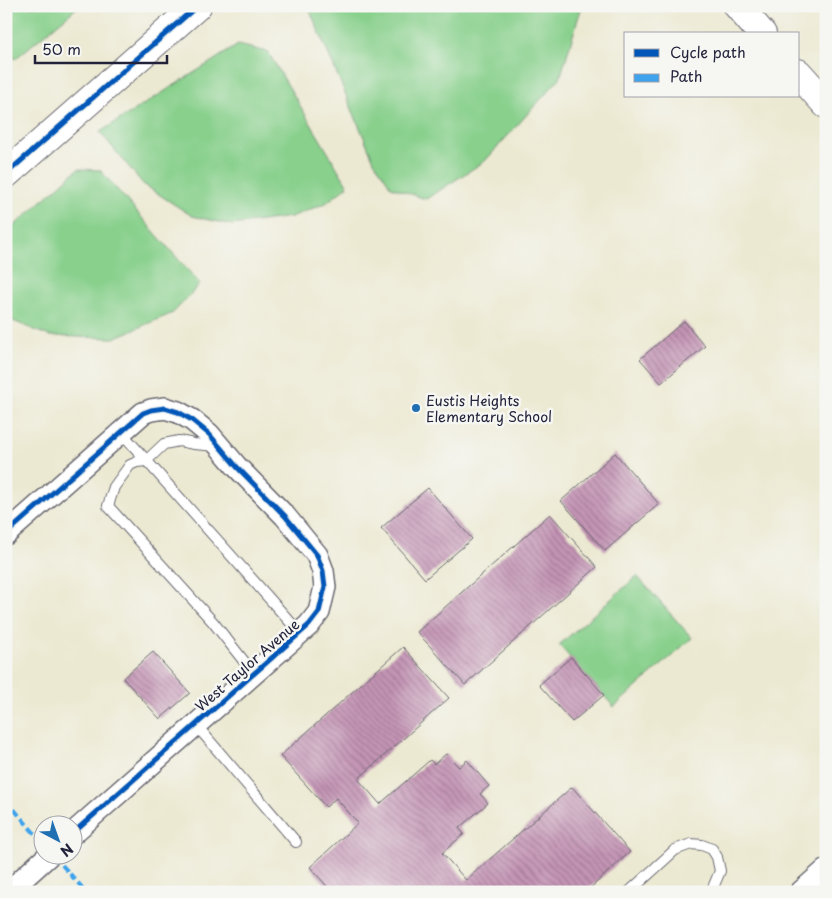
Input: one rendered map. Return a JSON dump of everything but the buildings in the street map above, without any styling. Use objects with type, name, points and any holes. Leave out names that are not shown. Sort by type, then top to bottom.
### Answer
[{"type":"street","points":[[6,174],[197,6]]},
{"type":"street","points":[[738,6],[760,32]]},
{"type":"street","points":[[800,76],[826,104]]},
{"type":"street","name":"West Taylor Avenue","points":[[82,825],[309,625],[319,612],[325,587],[323,571],[317,555],[286,516],[237,467],[210,434],[192,420],[178,412],[164,408],[151,410],[143,413],[121,432]]},
{"type":"street","points":[[6,534],[121,432]]},
{"type":"street","points":[[8,892],[37,866]]},
{"type":"street","points":[[801,892],[826,870]]},
{"type":"lane","points":[[121,432],[300,633]]},
{"type":"lane","points":[[220,446],[179,441],[164,444],[146,461],[130,465],[114,487],[108,506],[213,622],[254,674]]},
{"type":"lane","points":[[196,725],[296,842]]},
{"type":"lane","points":[[629,892],[675,850],[691,844],[702,844],[712,849],[717,857],[720,871],[710,892]]},
{"type":"green space","points":[[6,6],[79,6],[15,59],[6,47]]},
{"type":"green space","points":[[308,6],[582,6],[560,78],[485,161],[426,199],[391,187],[374,161]]},
{"type":"green space","points":[[238,45],[268,52],[348,186],[326,203],[291,217],[232,225],[192,216],[143,184],[100,132]]},
{"type":"green space","points":[[78,169],[100,170],[200,284],[173,313],[114,338],[49,336],[6,318],[6,233]]},
{"type":"green space","points":[[637,576],[692,638],[614,707],[559,645]]},
{"type":"marked path","points":[[6,800],[32,830]]},
{"type":"marked path","points":[[63,866],[86,892]]},
{"type":"cycle path","points":[[6,174],[197,6]]},
{"type":"cycle path","points":[[6,534],[143,413],[165,408],[178,412],[192,420],[209,434],[237,467],[285,516],[317,555],[323,571],[325,587],[319,612],[309,625],[82,825]]},
{"type":"place","name":"Eustis Heights Elementary School","points":[[416,408]]}]
